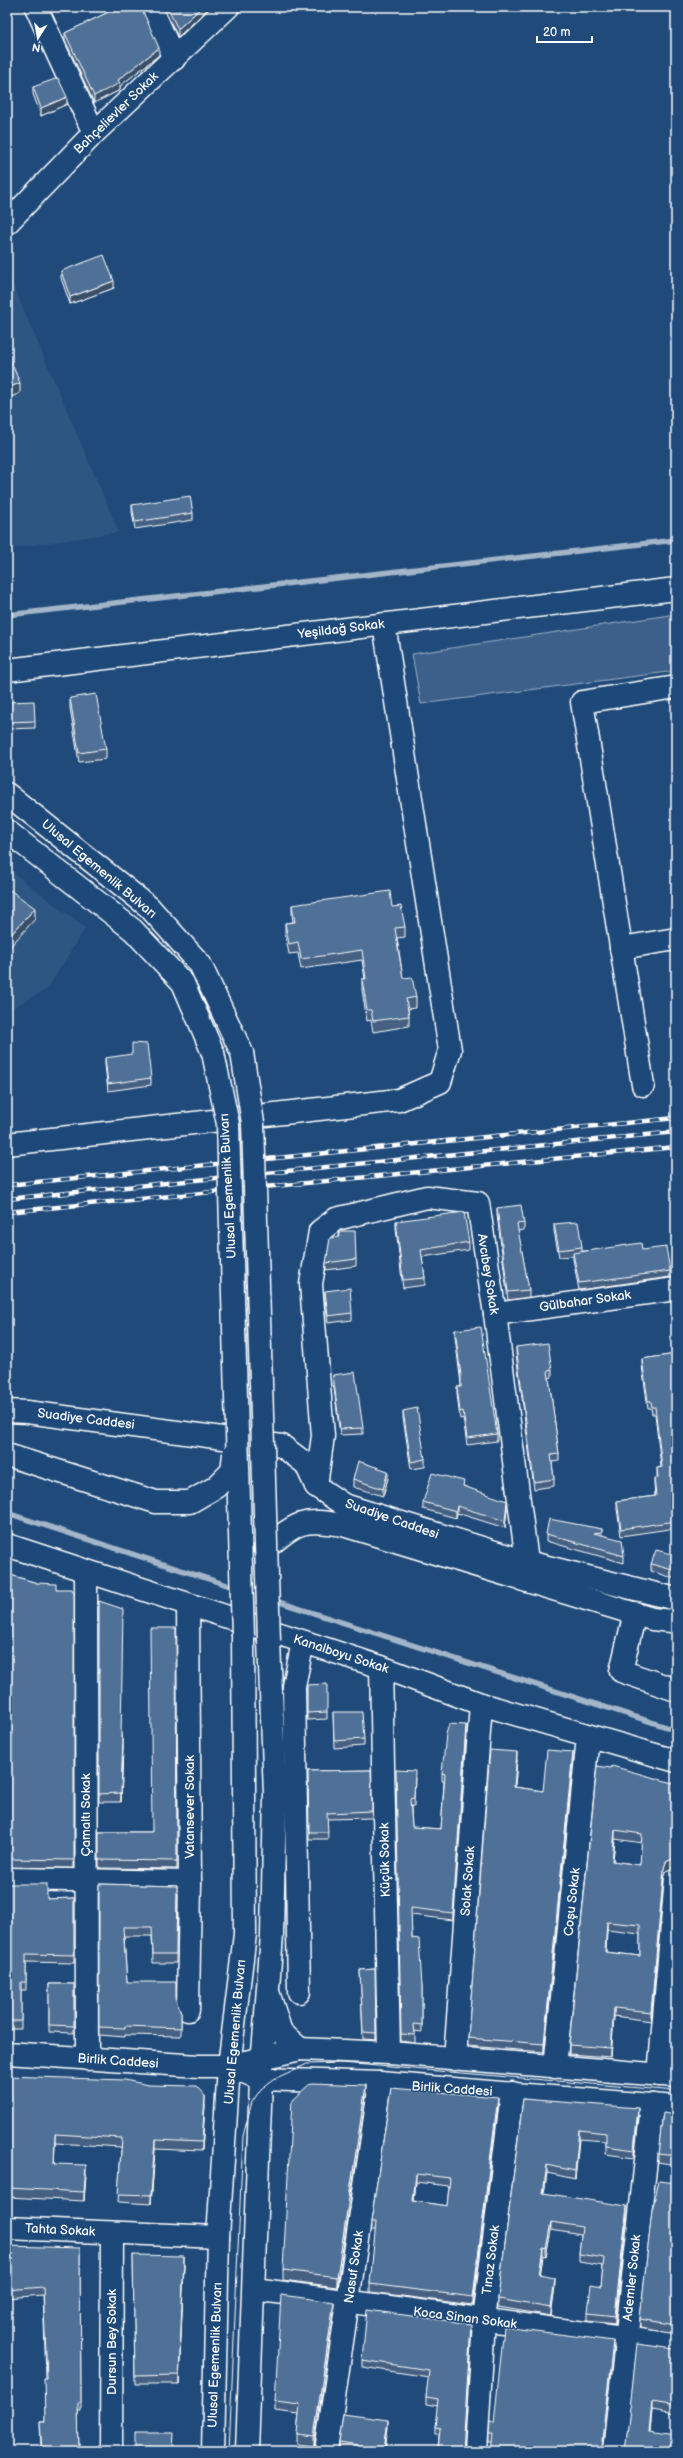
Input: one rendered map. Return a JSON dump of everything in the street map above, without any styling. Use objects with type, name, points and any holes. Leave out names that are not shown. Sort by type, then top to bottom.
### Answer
[{"type":"street","points":[[36,7],[94,133]]},
{"type":"street","points":[[151,7],[174,59]]},
{"type":"street","name":"Bahçelievler Sokak","points":[[7,223],[94,133],[228,7]]},
{"type":"street","name":"Yeşildağ Sokak","points":[[7,670],[676,589]]},
{"type":"street","points":[[7,1144],[399,1100],[440,1082],[450,1050],[384,624]]},
{"type":"street","points":[[643,1085],[582,702],[676,687]]},
{"type":"street","name":"Ulusal Egemenlik Bulvarı","points":[[7,794],[149,907],[200,964],[242,1054],[253,1122],[265,1549],[275,1794],[272,1935],[268,1992]]},
{"type":"street","name":"Ulusal Egemenlik Bulvarı","points":[[7,831],[133,930],[183,983],[213,1053],[228,1124],[233,1342],[243,1636],[245,1934],[230,2066],[218,2237],[212,2451]]},
{"type":"street","points":[[621,948],[676,939]]},
{"type":"street","name":"Avcıbey Sokak","points":[[316,1486],[323,1436],[311,1284],[320,1231],[336,1219],[427,1197],[478,1203],[527,1562]]},
{"type":"street","name":"Gülbahar Sokak","points":[[494,1314],[676,1289]]},
{"type":"street","name":"Suadiye Caddesi","points":[[7,1411],[27,1412],[282,1446],[306,1464],[316,1486],[344,1505],[527,1562],[676,1599]]},
{"type":"street","points":[[7,1455],[156,1502],[190,1502],[216,1488],[232,1471],[237,1435]]},
{"type":"street","points":[[265,1549],[293,1526],[315,1520],[343,1525],[652,1619],[671,1621],[676,1618]]},
{"type":"street","name":"Kanalboyu Sokak","points":[[7,1544],[188,1605],[382,1667],[481,1704],[588,1737],[676,1761]]},
{"type":"street","name":"Çamaltı Sokak","points":[[86,1571],[87,2059]]},
{"type":"street","name":"Vatansever Sokak","points":[[188,1605],[190,1882],[188,2010]]},
{"type":"street","points":[[635,1613],[621,1671],[676,1690]]},
{"type":"street","points":[[299,1992],[294,1686],[303,1642]]},
{"type":"street","name":"Küçük Sokak","points":[[382,1667],[389,2053]]},
{"type":"street","name":"Solak Sokak","points":[[455,2059],[481,1704]]},
{"type":"street","name":"Coşu Sokak","points":[[555,2066],[588,1737]]},
{"type":"street","points":[[668,2076],[676,1878]]},
{"type":"street","points":[[7,1879],[190,1882]]},
{"type":"street","points":[[268,1992],[281,2032],[300,2049]]},
{"type":"street","points":[[247,2451],[261,2079],[268,1992]]},
{"type":"street","name":"Birlik Caddesi","points":[[7,2053],[199,2066],[230,2066],[300,2049],[389,2053],[668,2076]]},
{"type":"street","name":"Birlik Caddesi","points":[[230,2066],[261,2079],[380,2083],[676,2107]]},
{"type":"street","name":"Nasuf Sokak","points":[[326,2451],[380,2083]]},
{"type":"street","name":"Tınaz Sokak","points":[[476,2451],[484,2320],[512,2093]]},
{"type":"street","name":"Ademler Sokak","points":[[614,2451],[652,2105]]},
{"type":"street","name":"Tahta Sokak","points":[[7,2228],[218,2237]]},
{"type":"street","name":"Dursun Bey Sokak","points":[[111,2451],[112,2233]]},
{"type":"street","name":"Koca Sinan Sokak","points":[[254,2289],[625,2340],[676,2345]]},
{"type":"shaded area","points":[[7,271],[119,532],[7,549]]},
{"type":"shaded area","points":[[676,614],[676,671],[421,704],[412,654]]},
{"type":"shaded area","points":[[7,868],[85,928],[47,989],[7,1011]]},
{"type":"building","points":[[119,7],[141,7],[159,48],[118,80],[120,83],[94,96],[65,33]]},
{"type":"building","points":[[167,7],[202,7],[178,29]]},
{"type":"building","points":[[58,78],[67,97],[41,108],[33,87]]},
{"type":"building","points":[[104,255],[114,281],[70,297],[61,271]]},
{"type":"building","points":[[7,352],[20,383],[7,388]]},
{"type":"building","points":[[190,496],[193,513],[135,522],[132,505]]},
{"type":"building","points":[[96,694],[106,749],[79,753],[70,698]]},
{"type":"building","points":[[34,701],[35,721],[7,722],[7,702]]},
{"type":"building","points":[[7,888],[35,908],[7,939]]},
{"type":"building","points":[[390,891],[392,907],[401,906],[405,927],[395,928],[403,978],[412,977],[416,997],[406,999],[409,1016],[373,1021],[371,1010],[367,1010],[362,979],[366,979],[362,950],[301,959],[298,942],[289,944],[285,923],[295,922],[292,905]]},
{"type":"building","points":[[132,1043],[147,1044],[151,1078],[108,1084],[105,1058],[132,1054]]},
{"type":"building","points":[[521,1205],[524,1223],[517,1224],[529,1290],[508,1292],[497,1208]]},
{"type":"building","points":[[464,1212],[469,1242],[421,1250],[425,1278],[403,1280],[396,1221]]},
{"type":"building","points":[[578,1222],[582,1247],[559,1250],[554,1224]]},
{"type":"building","points":[[339,1231],[355,1231],[356,1259],[326,1263],[330,1238],[340,1237]]},
{"type":"building","points":[[641,1243],[642,1250],[666,1247],[670,1271],[579,1283],[573,1253]]},
{"type":"building","points":[[350,1288],[352,1313],[328,1316],[325,1291]]},
{"type":"building","points":[[481,1327],[497,1434],[467,1438],[463,1411],[460,1412],[457,1387],[461,1387],[461,1376],[455,1330]]},
{"type":"building","points":[[548,1343],[552,1370],[548,1371],[559,1454],[551,1455],[554,1479],[534,1482],[516,1347]]},
{"type":"building","points":[[676,1354],[676,1521],[621,1529],[617,1501],[656,1496],[654,1478],[658,1478],[657,1468],[662,1467],[655,1407],[652,1407],[651,1401],[648,1401],[642,1359]]},
{"type":"building","points":[[355,1372],[363,1428],[340,1429],[333,1375]]},
{"type":"building","points":[[417,1408],[425,1459],[411,1462],[403,1411]]},
{"type":"building","points":[[358,1461],[388,1471],[383,1489],[353,1479]]},
{"type":"building","points":[[432,1473],[464,1481],[463,1486],[507,1501],[505,1521],[457,1506],[456,1511],[423,1502]]},
{"type":"building","points":[[549,1519],[602,1529],[602,1532],[594,1533],[622,1540],[624,1556],[546,1534]]},
{"type":"building","points":[[656,1550],[676,1555],[676,1571],[651,1564]]},
{"type":"building","points":[[7,1574],[37,1583],[56,1584],[56,1589],[72,1589],[74,1594],[74,1860],[7,1859]]},
{"type":"building","points":[[99,1601],[123,1609],[121,1738],[123,1739],[121,1793],[99,1794]]},
{"type":"building","points":[[150,1628],[176,1628],[177,1861],[99,1860],[99,1832],[152,1832]]},
{"type":"building","points":[[327,1684],[327,1712],[307,1713],[307,1685]]},
{"type":"building","points":[[333,1712],[362,1712],[364,1739],[334,1741]]},
{"type":"building","points":[[449,1724],[466,1725],[453,1913],[411,1908],[412,1938],[419,1939],[422,1986],[422,2025],[414,2024],[415,2035],[401,2034],[396,1770],[415,1771],[414,1798],[410,1799],[412,1827],[441,1829],[445,1774],[442,1773],[446,1734]]},
{"type":"building","points":[[490,1750],[517,1752],[514,1787],[543,1791],[547,1750],[573,1752],[544,2044],[468,2038]]},
{"type":"building","points":[[597,1766],[611,1768],[612,1766],[676,1784],[676,1857],[666,1862],[664,1868],[651,2012],[614,2008],[611,2048],[569,2045]],"holes":[[[615,1830],[642,1834],[640,1865],[612,1861]],[[607,1922],[640,1925],[640,1956],[605,1952]]]},
{"type":"building","points":[[371,1770],[372,1811],[327,1813],[328,1832],[309,1832],[308,1771]]},
{"type":"building","points":[[7,1884],[47,1884],[47,1899],[74,1898],[74,1955],[26,1954],[26,1982],[21,1982],[21,2021],[7,2021]]},
{"type":"building","points":[[99,1884],[177,1886],[176,1954],[153,1954],[152,1927],[123,1927],[127,1982],[176,1982],[176,2001],[181,2012],[181,2028],[125,2026],[125,2028],[99,2027]]},
{"type":"building","points":[[375,1969],[376,2033],[363,2032],[360,1970]]},
{"type":"building","points":[[49,1984],[74,1984],[74,2026],[49,2025]]},
{"type":"building","points":[[676,2015],[676,2053],[673,2053]]},
{"type":"building","points":[[7,2076],[125,2080],[148,2085],[196,2086],[205,2096],[202,2142],[155,2140],[151,2195],[118,2194],[122,2138],[55,2134],[54,2164],[86,2165],[84,2192],[7,2188]]},
{"type":"building","points":[[311,2083],[366,2085],[337,2277],[283,2270],[292,2100]]},
{"type":"building","points":[[391,2088],[498,2097],[473,2297],[370,2284],[376,2222],[371,2222]],"holes":[[[416,2174],[450,2178],[447,2206],[413,2201]]]},
{"type":"building","points":[[523,2099],[638,2108],[634,2150],[606,2146],[606,2133],[579,2130],[575,2171],[547,2165],[543,2193],[627,2206],[615,2316],[588,2313],[591,2284],[601,2286],[604,2258],[579,2254],[582,2227],[551,2222],[546,2249],[543,2248],[539,2275],[555,2278],[551,2308],[498,2299]]},
{"type":"building","points":[[663,2113],[676,2115],[676,2156],[658,2154]]},
{"type":"building","points":[[659,2181],[676,2183],[676,2325],[640,2319],[652,2210]]},
{"type":"building","points":[[7,2246],[80,2248],[81,2403],[78,2403],[79,2451],[42,2451],[40,2422],[45,2422],[44,2378],[47,2378],[43,2287],[7,2290]]},
{"type":"building","points":[[133,2255],[184,2256],[179,2375],[135,2376]]},
{"type":"building","points":[[281,2295],[334,2302],[314,2436],[297,2434],[300,2404],[275,2401]]},
{"type":"building","points":[[367,2310],[471,2324],[463,2451],[438,2451],[440,2428],[435,2427],[438,2399],[426,2397],[429,2370],[362,2360]]},
{"type":"building","points":[[504,2327],[613,2341],[602,2441],[606,2451],[491,2451],[493,2434],[489,2434],[490,2422],[494,2423]]},
{"type":"building","points":[[637,2344],[676,2349],[676,2406],[652,2402],[649,2430],[676,2434],[676,2451],[623,2451],[626,2444]]},
{"type":"building","points":[[343,2414],[388,2420],[384,2450],[339,2443]]},
{"type":"building","points":[[135,2433],[174,2433],[173,2451],[135,2451]]},
{"type":"waterway","points":[[7,615],[676,540]]},
{"type":"waterway","points":[[7,1513],[236,1588]]},
{"type":"waterway","points":[[273,1600],[676,1730]]},
{"type":"tram line","points":[[229,2451],[243,2136],[252,2102],[261,2089],[274,2079],[307,2064],[342,2063],[676,2091]]},
{"type":"railway","points":[[7,1185],[676,1118]]},
{"type":"railway","points":[[7,1199],[676,1132]]},
{"type":"railway","points":[[7,1212],[676,1147]]}]
